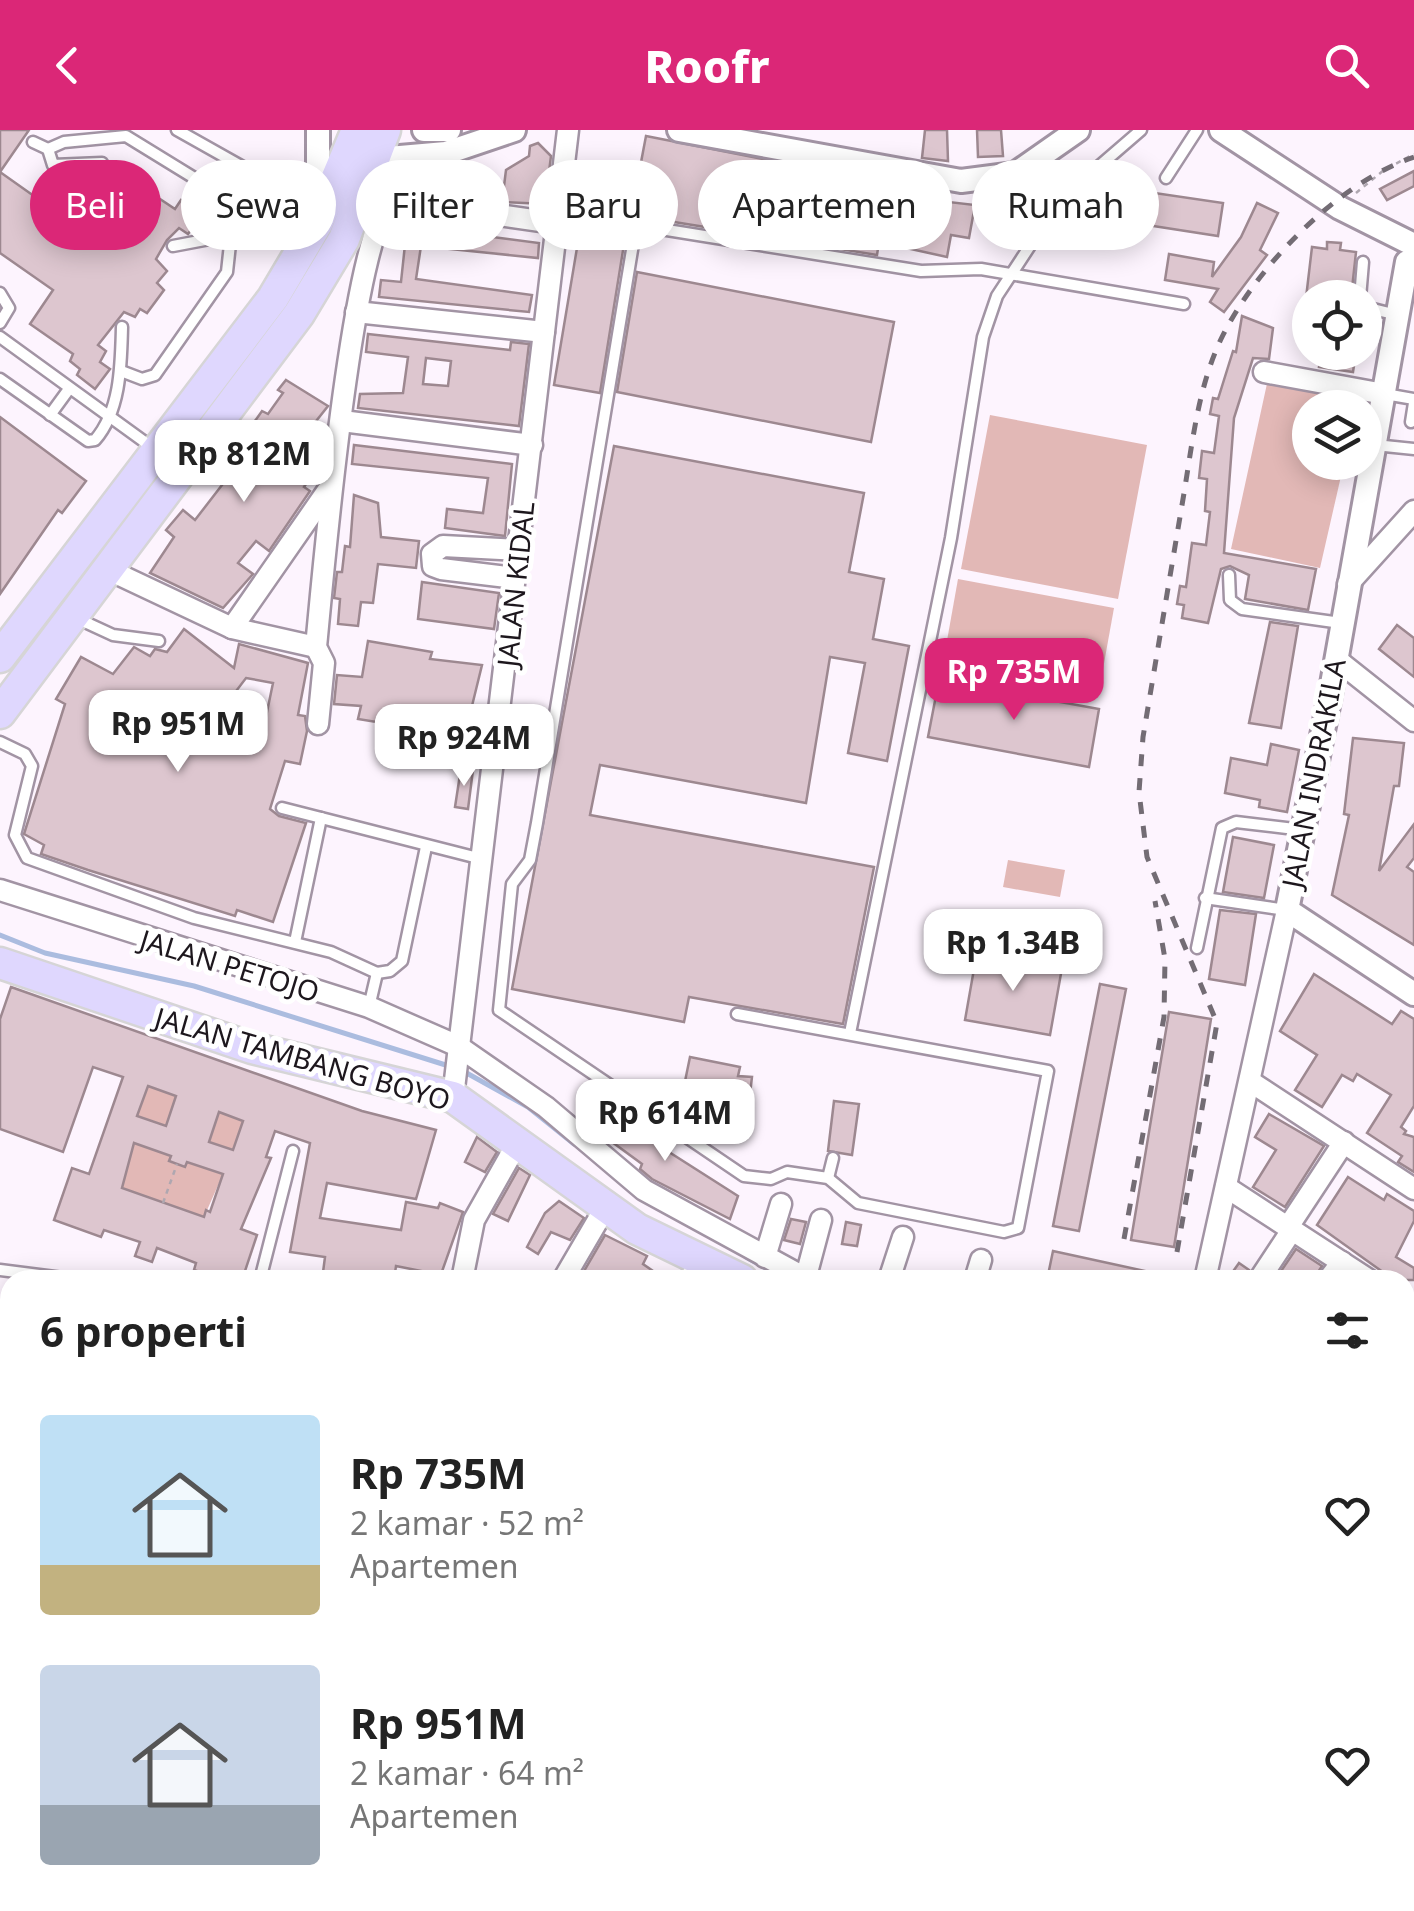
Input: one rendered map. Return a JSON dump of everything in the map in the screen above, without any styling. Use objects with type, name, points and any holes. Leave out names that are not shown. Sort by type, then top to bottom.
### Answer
[{"type":"main road","points":[[336,180],[357,130]]},
{"type":"main road","points":[[0,713],[300,314],[344,239],[381,145]]},
{"type":"main road","points":[[0,657],[273,298],[301,250]]},
{"type":"main road","name":"JALAN TAMBANG BOYO","points":[[0,963],[252,1048],[454,1090],[605,1208],[695,1270]]},
{"type":"street","points":[[424,130],[449,130]]},
{"type":"street","points":[[381,145],[446,153],[514,130]]},
{"type":"street","name":"JALAN KIDAL","points":[[563,160],[568,130]]},
{"type":"street","points":[[679,130],[935,178],[976,181],[1016,174],[1078,130]]},
{"type":"street","points":[[1221,130],[1407,255]]},
{"type":"street","points":[[310,134],[312,160]]},
{"type":"street","points":[[318,724],[324,663],[316,648],[331,486],[356,312],[379,213],[389,201],[529,219]]},
{"type":"street","name":"JALAN KIDAL","points":[[454,1090],[532,445],[551,250]]},
{"type":"street","name":"JALAN INDRAKILA","points":[[1382,404],[1407,255]]},
{"type":"street","points":[[356,312],[544,332]]},
{"type":"street","points":[[1264,372],[1384,394]]},
{"type":"street","points":[[342,422],[532,445]]},
{"type":"street","name":"JALAN INDRAKILA","points":[[1207,1270],[1304,830],[1367,480]]},
{"type":"street","points":[[232,628],[331,486]]},
{"type":"street","points":[[1348,584],[1414,512]]},
{"type":"street","points":[[515,578],[441,570],[431,558],[435,548],[443,546],[518,550]]},
{"type":"street","points":[[108,570],[232,628],[316,648]]},
{"type":"street","points":[[1336,658],[1414,721]]},
{"type":"street","name":"JALAN PETOJO","points":[[0,890],[369,1007],[458,1051],[546,1107],[644,1190],[790,1270]]},
{"type":"street","points":[[1287,910],[1414,994]]},
{"type":"street","points":[[1251,1082],[1414,1189]]},
{"type":"street","points":[[464,1270],[474,1220],[518,1142]]},
{"type":"street","points":[[1264,1270],[1344,1142]]},
{"type":"street","points":[[1226,1187],[1354,1270]]},
{"type":"street","points":[[765,1257],[781,1204]]},
{"type":"street","points":[[569,1270],[605,1208]]},
{"type":"street","points":[[809,1270],[822,1220]]},
{"type":"street","points":[[892,1270],[903,1237]]},
{"type":"street","points":[[1336,1270],[1342,1262]]},
{"type":"lane","points":[[177,130],[229,160]]},
{"type":"lane","points":[[850,1034],[951,538],[973,420],[976,370],[997,296],[1060,200],[1141,130]]},
{"type":"lane","points":[[1166,178],[1197,130]]},
{"type":"lane","points":[[48,149],[64,136],[121,132],[181,169]]},
{"type":"lane","points":[[32,142],[48,149]]},
{"type":"lane","points":[[48,149],[51,160]]},
{"type":"lane","points":[[737,1014],[1048,1071],[1022,1222],[1011,1233],[858,1203],[828,1178],[787,1172],[771,1179],[744,1176],[506,1018],[498,1003],[512,884],[530,860],[537,824],[635,232],[642,226],[921,271],[956,266],[1184,304]]},
{"type":"lane","points":[[173,246],[181,245]]},
{"type":"lane","points":[[121,371],[142,380],[155,375],[227,272],[229,250]]},
{"type":"lane","points":[[1361,280],[1362,262]]},
{"type":"lane","points":[[0,293],[9,308],[0,323]]},
{"type":"lane","points":[[1382,311],[1398,315]]},
{"type":"lane","points":[[0,379],[88,441],[99,436],[110,416],[121,371],[122,327]]},
{"type":"lane","points":[[0,337],[157,451]]},
{"type":"lane","points":[[50,415],[69,389]]},
{"type":"lane","points":[[1384,394],[1414,401],[1411,422]]},
{"type":"lane","points":[[1382,445],[1409,447]]},
{"type":"lane","points":[[1229,576],[1230,600],[1242,610],[1341,624]]},
{"type":"lane","points":[[73,616],[113,636],[158,641]]},
{"type":"lane","points":[[0,742],[25,754],[32,766],[14,834],[27,858],[194,918],[331,952],[376,973],[390,971],[402,961],[426,847]]},
{"type":"lane","points":[[282,808],[482,860]]},
{"type":"lane","points":[[294,942],[321,818]]},
{"type":"lane","points":[[1198,948],[1205,898],[1226,824],[1304,830]]},
{"type":"lane","points":[[1205,898],[1287,910]]},
{"type":"lane","points":[[369,1007],[376,973]]},
{"type":"lane","points":[[263,1270],[293,1150]]},
{"type":"lane","points":[[828,1178],[833,1158]]},
{"type":"path","points":[[1340,208],[1384,170],[1414,154]]},
{"type":"path","points":[[163,1203],[177,1164]]},
{"type":"shaded area","points":[[1268,379],[1318,390],[1292,390],[1292,480],[1340,480],[1320,568],[1231,549]]},
{"type":"shaded area","points":[[990,415],[1147,445],[1118,599],[961,569]]},
{"type":"shaded area","points":[[958,579],[1114,608],[1099,691],[943,663]]},
{"type":"shaded area","points":[[1008,860],[1065,870],[1060,897],[1003,887]]},
{"type":"shaded area","points":[[1000,909],[1056,919],[1051,946],[995,936]]},
{"type":"shaded area","points":[[148,1086],[189,1101],[173,1106],[166,1126],[137,1116]]},
{"type":"shaded area","points":[[219,1112],[243,1121],[233,1150],[209,1142]]},
{"type":"shaded area","points":[[134,1143],[171,1156],[169,1162],[185,1167],[187,1162],[223,1174],[204,1217],[122,1188]]},
{"type":"building","points":[[0,130],[29,130],[0,172]]},
{"type":"building","points":[[925,130],[947,130],[948,160],[922,158]]},
{"type":"building","points":[[977,130],[1001,130],[1003,156],[978,157]]},
{"type":"building","points":[[646,136],[768,160],[698,160],[698,226],[678,223],[678,160],[641,160]]},
{"type":"building","points":[[538,143],[550,160],[529,160],[529,203],[509,202],[509,168],[529,156],[530,146]]},
{"type":"building","points":[[1414,171],[1414,186],[1387,200],[1380,189]]},
{"type":"building","points":[[0,172],[30,193],[30,250],[161,250],[161,200],[175,209],[181,200],[181,229],[167,240],[156,259],[167,271],[157,283],[164,290],[147,313],[140,309],[135,317],[124,312],[98,345],[106,351],[100,362],[110,369],[95,389],[77,375],[80,369],[70,361],[73,354],[30,324],[53,290],[0,253]]},
{"type":"building","points":[[1159,194],[1223,203],[1218,236],[1159,227]]},
{"type":"building","points":[[952,202],[972,205],[969,238],[952,235]]},
{"type":"building","points":[[1257,203],[1278,213],[1260,250],[1267,255],[1224,312],[1210,302],[1218,289],[1165,280],[1169,254],[1214,262],[1212,277],[1241,237]]},
{"type":"building","points":[[509,239],[529,242],[529,250],[539,250],[538,258],[460,250],[509,250]]},
{"type":"building","points":[[1327,242],[1341,243],[1340,250],[1356,252],[1353,280],[1308,280],[1312,247],[1327,249]]},
{"type":"building","points":[[404,250],[420,250],[416,279],[532,295],[529,312],[379,297],[381,280],[401,282]]},
{"type":"building","points":[[577,250],[623,250],[600,393],[554,385]]},
{"type":"building","points":[[846,250],[878,250],[877,255]]},
{"type":"building","points":[[915,250],[948,250],[947,257]]},
{"type":"building","points":[[637,272],[894,322],[871,442],[617,392]]},
{"type":"building","points":[[1242,316],[1273,328],[1269,359],[1253,358],[1234,418],[1224,553],[1316,569],[1308,610],[1245,599],[1249,575],[1230,566],[1221,569],[1208,623],[1182,618],[1184,605],[1177,604],[1180,586],[1186,587],[1192,543],[1206,545],[1210,512],[1205,511],[1207,479],[1199,478],[1202,451],[1214,453],[1219,416],[1210,414],[1213,398],[1218,399],[1233,351],[1236,352]]},
{"type":"building","points":[[368,334],[510,350],[511,342],[529,344],[519,426],[358,408],[360,394],[403,393],[408,357],[366,352]],"holes":[[[426,358],[451,361],[448,386],[423,384]]]},
{"type":"building","points":[[286,380],[328,406],[286,459],[310,478],[304,487],[310,491],[269,551],[256,541],[238,563],[253,574],[223,608],[150,573],[174,537],[166,530],[183,510],[195,520],[222,485],[216,481],[232,459],[245,468],[260,446],[245,435],[262,411],[268,414],[283,393],[278,390]]},
{"type":"building","points":[[0,417],[86,481],[62,513],[58,510],[0,594]]},
{"type":"building","points":[[354,445],[512,464],[505,536],[445,528],[447,509],[483,513],[488,478],[352,464]]},
{"type":"building","points":[[614,446],[864,493],[849,572],[884,579],[873,639],[909,646],[887,761],[848,753],[865,663],[830,657],[806,803],[600,765],[590,815],[874,867],[843,1024],[689,997],[684,1022],[512,989]]},
{"type":"building","points":[[354,495],[378,503],[381,537],[419,541],[416,568],[378,564],[373,603],[361,602],[358,626],[338,624],[340,599],[334,598],[345,546],[350,547]]},
{"type":"building","points":[[422,582],[499,593],[494,629],[418,619]]},
{"type":"building","points":[[1270,622],[1298,626],[1281,728],[1249,723]]},
{"type":"building","points":[[1397,625],[1414,638],[1414,677],[1379,649]]},
{"type":"building","points":[[184,629],[234,668],[239,644],[308,663],[298,715],[305,716],[307,731],[300,764],[285,761],[270,809],[279,816],[306,823],[273,922],[237,910],[235,916],[41,854],[44,845],[24,834],[65,704],[56,699],[81,657],[113,674],[134,647],[150,656],[155,649],[167,652]],"holes":[[[246,678],[273,683],[261,741],[208,728]]]},
{"type":"building","points":[[368,641],[432,652],[430,659],[482,665],[471,710],[433,706],[429,731],[408,728],[407,735],[388,733],[389,724],[358,719],[361,706],[334,704],[337,675],[362,677]]},
{"type":"building","points":[[939,680],[1099,709],[1089,767],[928,737]]},
{"type":"building","points":[[1353,738],[1404,743],[1399,786],[1394,786],[1379,871],[1414,824],[1414,858],[1407,867],[1414,872],[1414,945],[1332,895],[1349,815],[1344,814]]},
{"type":"building","points":[[457,742],[473,744],[470,768],[454,766]]},
{"type":"building","points":[[1271,744],[1299,750],[1287,812],[1259,807],[1260,800],[1225,793],[1231,758],[1267,765]]},
{"type":"building","points":[[461,768],[473,770],[468,809],[455,807]]},
{"type":"building","points":[[1233,837],[1274,845],[1264,898],[1223,892]]},
{"type":"building","points":[[1220,910],[1256,914],[1245,985],[1209,979]]},
{"type":"building","points":[[977,952],[1062,968],[1050,1035],[965,1020]]},
{"type":"building","points":[[1314,974],[1392,1024],[1401,1011],[1414,1019],[1414,1106],[1401,1127],[1406,1131],[1404,1134],[1414,1137],[1414,1172],[1398,1162],[1402,1156],[1367,1133],[1391,1095],[1357,1074],[1353,1081],[1342,1075],[1322,1107],[1295,1090],[1317,1055],[1280,1031]]},
{"type":"building","points":[[1100,984],[1126,989],[1079,1231],[1053,1226]]},
{"type":"building","points":[[11,987],[362,1111],[436,1130],[416,1199],[327,1183],[320,1218],[401,1230],[406,1202],[438,1208],[440,1203],[463,1212],[443,1270],[396,1266],[395,1270],[323,1270],[325,1257],[290,1252],[310,1143],[275,1131],[266,1157],[271,1158],[241,1229],[257,1235],[245,1270],[194,1270],[196,1263],[157,1248],[152,1262],[135,1256],[140,1242],[104,1230],[101,1237],[54,1220],[72,1168],[89,1174],[123,1077],[93,1067],[63,1152],[0,1129],[0,1019]],"holes":[[[148,1086],[176,1096],[166,1126],[137,1116]],[[219,1112],[243,1121],[233,1150],[209,1142]],[[134,1143],[171,1156],[169,1161],[185,1167],[187,1162],[223,1174],[210,1212],[206,1210],[204,1217],[122,1188]]]},
{"type":"building","points":[[1169,1012],[1211,1019],[1174,1247],[1131,1240]]},
{"type":"building","points":[[690,1057],[740,1067],[738,1076],[752,1077],[750,1094],[735,1092],[726,1134],[677,1120]]},
{"type":"building","points":[[834,1101],[859,1104],[852,1155],[828,1151]]},
{"type":"building","points":[[604,1106],[647,1130],[669,1152],[738,1196],[730,1219],[652,1179],[640,1169],[642,1164],[593,1128]]},
{"type":"building","points":[[1269,1114],[1324,1146],[1285,1207],[1253,1187],[1276,1150],[1255,1137]]},
{"type":"building","points":[[477,1137],[497,1152],[485,1172],[465,1162]]},
{"type":"building","points":[[519,1168],[530,1175],[508,1221],[493,1214]]},
{"type":"building","points":[[1348,1177],[1384,1200],[1387,1194],[1414,1211],[1414,1221],[1396,1257],[1414,1270],[1380,1270],[1317,1225]]},
{"type":"building","points":[[559,1201],[584,1218],[570,1240],[551,1232],[538,1254],[527,1247],[545,1213]]},
{"type":"building","points":[[791,1219],[806,1222],[800,1244],[784,1240]]},
{"type":"building","points":[[846,1222],[861,1225],[857,1246],[842,1244]]},
{"type":"building","points":[[605,1235],[647,1256],[643,1264],[652,1270],[585,1270]]},
{"type":"building","points":[[1296,1249],[1322,1266],[1319,1270],[1282,1270]]},
{"type":"building","points":[[1053,1251],[1140,1270],[1049,1270]]},
{"type":"waterway","points":[[0,935],[45,953],[194,986],[452,1067]]},
{"type":"waterway","points":[[463,1071],[528,1107],[574,1144]]},
{"type":"waterway","points":[[746,1257],[769,1270]]},
{"type":"railway","points":[[1177,1252],[1217,1023],[1147,857],[1139,792],[1143,737],[1196,418],[1223,335],[1238,308],[1279,254],[1357,186],[1414,157]]},
{"type":"railway","points":[[1124,1239],[1164,1017],[1165,959],[1155,901]]}]
